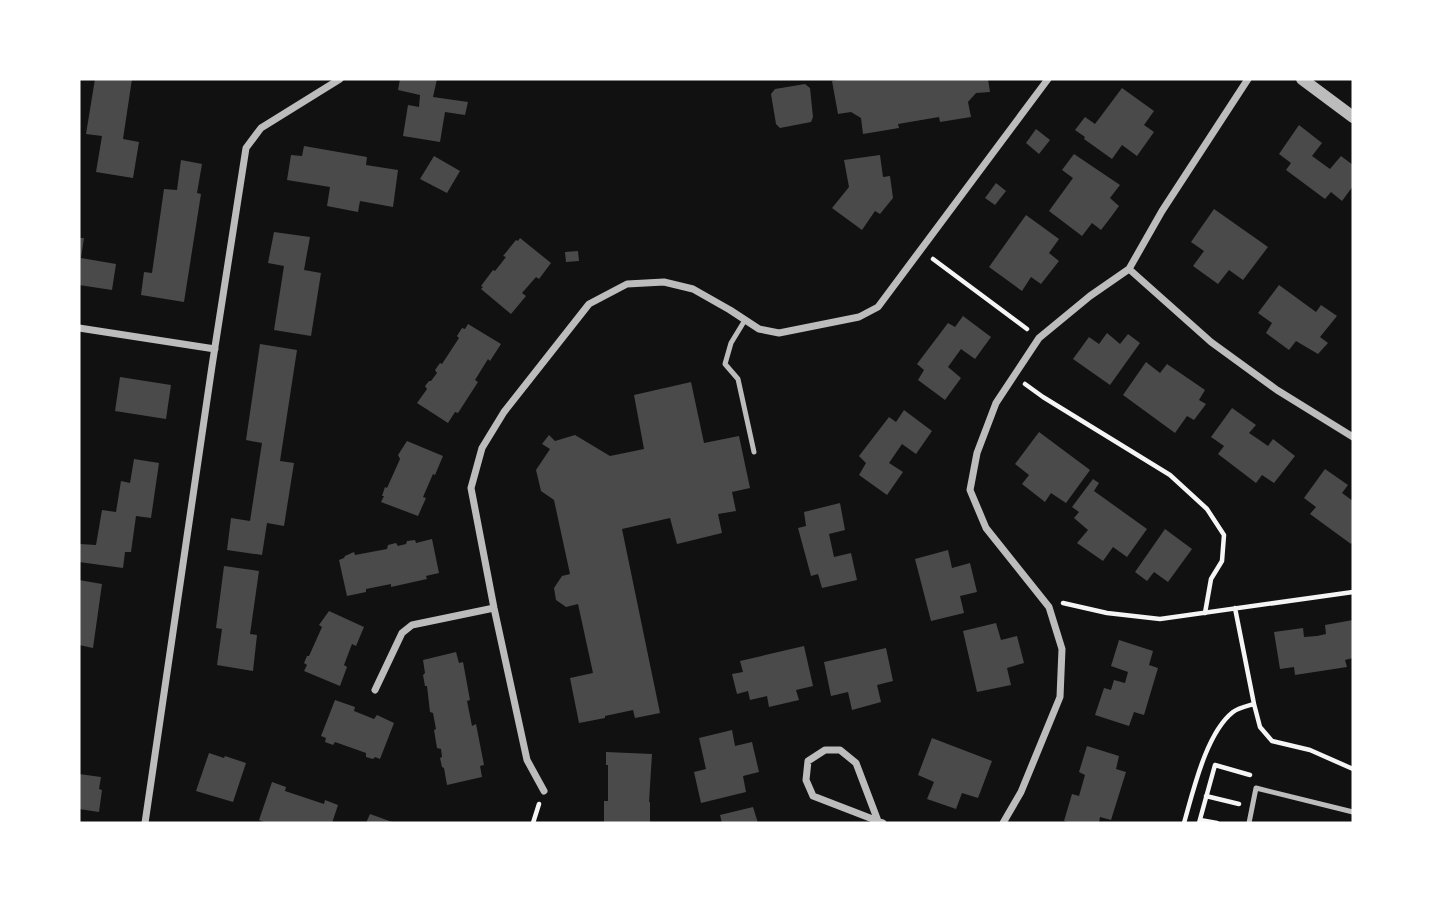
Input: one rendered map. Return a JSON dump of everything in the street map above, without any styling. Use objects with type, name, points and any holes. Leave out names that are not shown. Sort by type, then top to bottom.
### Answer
[{"type":"street","points":[[157,823],[145,821],[246,148],[261,128],[340,79]]},
{"type":"street","points":[[544,790],[527,760],[471,488],[482,449],[504,411],[589,304],[627,284],[664,282],[693,289],[759,330],[779,333],[859,317],[878,307],[1048,79]]},
{"type":"street","points":[[1003,823],[1021,792],[1060,697],[1062,649],[1049,607],[986,528],[970,490],[977,453],[996,403],[1039,338],[1090,296],[1129,269],[1162,211],[1248,79]]},
{"type":"street","points":[[1302,79],[1353,117]]},
{"type":"street","points":[[1129,269],[1211,342],[1277,390],[1353,438]]},
{"type":"street","points":[[79,328],[215,349]]},
{"type":"street","points":[[376,690],[402,633],[412,625],[494,608]]},
{"type":"street","points":[[825,750],[839,750],[856,763],[881,822],[813,796],[806,780],[808,761],[825,750]]},
{"type":"lane","points":[[746,320],[731,343],[725,364],[738,379],[754,452]]},
{"type":"lane","points":[[1249,823],[1256,788],[1353,812]]},
{"type":"path","points":[[930,258],[1039,338]]},
{"type":"path","points":[[1013,375],[1043,397],[1170,475],[1207,509],[1224,535],[1222,561],[1211,579],[1205,612]]},
{"type":"path","points":[[1049,607],[1061,603],[1107,613],[1160,619],[1353,592]]},
{"type":"path","points":[[1235,608],[1260,727],[1272,741],[1310,750],[1353,769]]},
{"type":"path","points":[[1184,823],[1202,762],[1219,727],[1234,711],[1254,704]]},
{"type":"path","points":[[1217,823],[1199,821],[1215,765],[1249,774],[1256,788]]},
{"type":"path","points":[[1206,796],[1252,806]]},
{"type":"building","points":[[95,79],[132,79],[123,139],[139,142],[133,178],[96,172],[102,136],[86,134]]},
{"type":"building","points":[[400,79],[437,79],[433,97],[468,102],[465,115],[445,112],[440,142],[403,136],[408,105],[419,107],[420,95],[398,90]]},
{"type":"building","points":[[988,79],[990,92],[976,93],[968,102],[971,117],[940,122],[939,117],[898,124],[899,128],[863,134],[861,118],[851,112],[838,114],[832,81]]},
{"type":"building","points":[[805,84],[810,88],[813,117],[811,122],[780,128],[776,124],[771,94],[775,89]]},
{"type":"building","points":[[1122,88],[1154,111],[1144,125],[1154,132],[1137,156],[1122,145],[1112,159],[1075,130],[1085,117],[1095,124]]},
{"type":"building","points":[[1299,125],[1322,143],[1312,156],[1330,169],[1341,156],[1353,165],[1353,186],[1342,201],[1331,192],[1325,199],[1286,170],[1291,163],[1279,154]]},
{"type":"building","points":[[1036,129],[1050,140],[1039,154],[1026,143]]},
{"type":"building","points":[[304,146],[367,157],[366,165],[398,170],[393,207],[360,201],[358,212],[327,206],[330,187],[287,180],[291,155],[302,156]]},
{"type":"building","points":[[1074,154],[1120,185],[1110,198],[1119,206],[1111,217],[1101,230],[1092,223],[1082,236],[1049,211],[1073,178],[1062,170]]},
{"type":"building","points":[[880,155],[883,177],[890,176],[893,198],[880,214],[875,211],[862,230],[832,208],[849,187],[844,160]]},
{"type":"building","points":[[434,156],[460,171],[447,193],[420,179]]},
{"type":"building","points":[[181,160],[202,164],[197,193],[201,194],[184,302],[141,295],[144,272],[152,273],[164,189],[177,190]]},
{"type":"building","points":[[996,183],[1006,191],[995,205],[985,198]]},
{"type":"building","points":[[1214,209],[1268,247],[1243,280],[1229,270],[1218,284],[1193,266],[1204,251],[1191,242]]},
{"type":"building","points":[[1026,215],[1059,239],[1049,253],[1059,261],[1041,284],[1031,277],[1022,291],[989,267]]},
{"type":"building","points":[[274,232],[310,237],[304,270],[321,273],[311,336],[274,330],[284,266],[268,263]]},
{"type":"building","points":[[79,238],[84,238],[81,258],[116,264],[112,290],[79,285]]},
{"type":"building","points":[[520,238],[551,263],[539,279],[536,277],[522,293],[526,296],[511,314],[481,289],[481,286]]},
{"type":"building","points":[[578,251],[579,261],[566,262],[565,252]]},
{"type":"building","points":[[1279,285],[1316,312],[1321,305],[1337,316],[1320,337],[1328,343],[1318,354],[1296,341],[1289,350],[1266,333],[1272,323],[1258,313]]},
{"type":"building","points":[[963,316],[991,337],[975,359],[961,349],[948,367],[961,378],[945,400],[918,380],[924,370],[917,364],[948,323],[955,327]]},
{"type":"building","points":[[468,324],[501,344],[490,361],[488,359],[475,380],[478,382],[458,413],[455,412],[448,423],[417,403],[427,389],[425,386],[437,373],[435,370],[459,338],[457,336],[462,328],[465,329]]},
{"type":"building","points":[[1107,333],[1120,344],[1128,334],[1140,343],[1110,385],[1073,359],[1089,337],[1099,344]]},
{"type":"building","points":[[260,344],[297,350],[280,461],[294,463],[284,526],[267,523],[262,555],[227,550],[231,518],[250,521],[262,443],[246,440]]},
{"type":"building","points":[[1146,362],[1160,373],[1167,364],[1205,390],[1199,400],[1206,404],[1194,420],[1187,416],[1175,433],[1123,395]]},
{"type":"building","points":[[120,377],[171,385],[166,419],[115,411]]},
{"type":"building","points":[[691,382],[704,443],[739,436],[750,488],[732,492],[736,511],[718,514],[722,533],[677,544],[670,518],[622,529],[660,713],[635,718],[633,710],[579,723],[570,678],[593,673],[578,604],[566,607],[556,600],[554,588],[562,576],[570,574],[554,500],[541,491],[536,470],[550,449],[542,444],[549,435],[555,441],[575,435],[610,456],[644,449],[634,395]]},
{"type":"building","points":[[1232,408],[1256,425],[1249,433],[1268,446],[1273,439],[1295,456],[1274,483],[1262,475],[1256,483],[1218,454],[1224,446],[1211,437]]},
{"type":"building","points":[[904,410],[932,431],[916,454],[902,444],[889,463],[903,472],[887,495],[859,475],[866,463],[859,456],[889,417],[896,422]]},
{"type":"building","points":[[1039,432],[1090,470],[1066,503],[1051,493],[1045,502],[1022,484],[1029,475],[1015,464]]},
{"type":"building","points":[[407,441],[443,456],[423,497],[426,498],[418,516],[381,502],[385,487],[387,488],[400,459],[398,455]]},
{"type":"building","points":[[134,459],[159,463],[151,518],[136,516],[131,552],[125,552],[123,568],[79,562],[80,544],[96,545],[102,510],[116,512],[121,481],[130,483]]},
{"type":"building","points":[[1325,469],[1348,485],[1342,493],[1353,501],[1351,544],[1310,514],[1316,507],[1304,498]]},
{"type":"building","points":[[1093,479],[1099,483],[1094,491],[1147,529],[1127,557],[1113,547],[1103,561],[1077,543],[1088,530],[1074,518],[1079,512],[1072,507]]},
{"type":"building","points":[[840,503],[845,530],[829,534],[834,557],[851,553],[857,580],[822,588],[818,574],[811,576],[798,528],[806,526],[804,512]]},
{"type":"building","points":[[1165,529],[1192,549],[1168,582],[1154,572],[1147,581],[1135,572]]},
{"type":"building","points":[[432,539],[439,573],[426,576],[427,579],[366,589],[366,592],[347,596],[339,560],[354,552],[355,555],[387,549],[388,545],[396,543],[398,546],[406,544],[407,541],[415,540],[416,543]]},
{"type":"building","points":[[948,550],[952,568],[970,563],[977,592],[960,596],[964,613],[931,621],[915,559]]},
{"type":"building","points":[[224,566],[259,571],[250,634],[257,635],[253,671],[217,665],[222,629],[216,628]]},
{"type":"building","points":[[79,580],[102,584],[93,648],[79,645]]},
{"type":"building","points":[[329,611],[364,627],[356,646],[352,644],[340,686],[304,671],[307,665],[304,663],[322,627],[319,625]]},
{"type":"building","points":[[1353,620],[1353,658],[1345,660],[1347,667],[1295,675],[1294,667],[1280,669],[1274,632],[1303,628],[1304,637],[1317,636],[1326,634],[1325,625]]},
{"type":"building","points":[[996,623],[1001,640],[1017,636],[1024,663],[1007,668],[1011,685],[977,692],[963,631]]},
{"type":"building","points":[[1119,640],[1153,651],[1149,665],[1158,668],[1144,715],[1134,712],[1129,726],[1095,715],[1104,688],[1111,690],[1114,680],[1125,683],[1128,672],[1111,666]]},
{"type":"building","points":[[804,646],[813,686],[796,690],[799,700],[769,707],[767,696],[750,700],[748,691],[737,694],[732,674],[743,672],[740,661]]},
{"type":"building","points":[[886,648],[893,681],[877,685],[881,702],[852,710],[848,692],[831,696],[824,662]]},
{"type":"building","points":[[456,652],[459,663],[463,662],[472,726],[476,724],[484,765],[480,766],[482,777],[447,785],[425,686],[423,660]]},
{"type":"building","points":[[335,700],[355,707],[354,711],[374,719],[377,715],[394,723],[380,759],[366,757],[366,753],[335,742],[333,745],[325,742],[326,738],[321,736]]},
{"type":"building","points":[[732,730],[735,746],[752,742],[759,772],[743,776],[746,792],[701,803],[694,772],[706,769],[699,738]]},
{"type":"building","points":[[932,738],[992,761],[978,798],[962,793],[956,809],[927,799],[934,782],[918,775]]},
{"type":"building","points":[[1087,746],[1119,756],[1116,769],[1126,772],[1111,820],[1100,817],[1099,823],[1071,823],[1064,821],[1072,794],[1079,796],[1085,775],[1079,772]]},
{"type":"building","points":[[606,752],[652,754],[650,823],[604,823],[604,801],[608,801]]},
{"type":"building","points":[[209,753],[246,763],[233,802],[196,791]]},
{"type":"building","points":[[79,774],[101,777],[99,812],[79,809]]},
{"type":"building","points":[[272,782],[286,787],[285,791],[324,804],[325,800],[338,805],[332,823],[267,823],[259,820]]},
{"type":"building","points":[[753,807],[758,823],[722,823],[720,815]]},
{"type":"building","points":[[370,814],[395,823],[366,823]]}]
